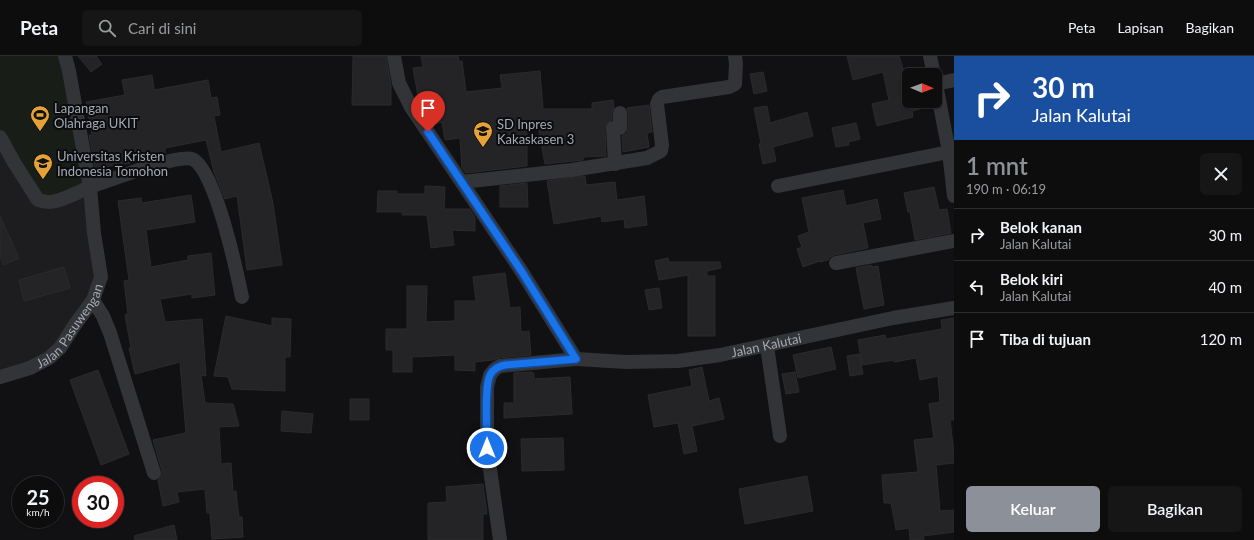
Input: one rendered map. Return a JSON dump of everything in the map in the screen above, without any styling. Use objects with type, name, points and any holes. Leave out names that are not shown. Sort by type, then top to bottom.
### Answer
[{"type":"street","name":"Jalan Pasuwengan","points":[[0,377],[30,368],[49,358],[60,348],[93,300],[101,278],[94,233],[90,187],[65,56]]},
{"type":"street","points":[[394,56],[399,83],[411,107],[522,272],[576,359]]},
{"type":"street","points":[[462,182],[572,170],[647,158],[661,151],[662,145],[657,104],[658,99],[662,97],[729,87],[735,84],[735,56]]},
{"type":"street","points":[[930,56],[933,68]]},
{"type":"street","points":[[942,79],[954,80]]},
{"type":"street","points":[[940,108],[949,152],[954,196]]},
{"type":"street","points":[[615,164],[614,128],[620,128],[620,113]]},
{"type":"street","points":[[0,137],[38,200],[50,202],[62,200],[90,187],[168,161],[190,158],[194,160],[200,166],[210,184],[225,224],[242,297]]},
{"type":"street","points":[[778,186],[949,152]]},
{"type":"street","points":[[836,264],[954,241]]},
{"type":"street","points":[[93,300],[103,316],[110,333],[154,473]]},
{"type":"street","name":"Jalan Kalutai","points":[[500,540],[487,448],[487,387],[490,375],[495,369],[505,365],[576,359],[626,362],[678,361],[767,346],[892,318],[954,308]]},
{"type":"street","points":[[767,346],[780,436]]},
{"type":"shaded area","name":"Universitas Kristen Indonesia Tomohon","points":[[0,56],[65,56],[101,277],[60,348],[0,377]]},
{"type":"shaded area","name":"Lapangan Olahraga UKIT","points":[[0,56],[65,56],[90,187],[38,200],[0,137]]},
{"type":"building","points":[[78,56],[96,56],[102,64],[91,72]]},
{"type":"building","points":[[353,56],[386,56],[391,85],[391,105],[352,105]]},
{"type":"building","points":[[421,56],[458,56],[459,61],[462,61],[466,92],[502,88],[500,75],[540,71],[543,109],[592,109],[592,103],[613,100],[614,107],[612,120],[606,124],[605,128],[606,156],[583,157],[583,160],[545,164],[537,121],[527,122],[527,166],[466,173],[462,168],[460,138],[445,140],[442,122],[434,124],[430,94],[418,96],[413,68],[423,67]]},
{"type":"building","points":[[847,56],[899,56],[903,68],[902,108],[924,108],[912,111],[913,117],[877,126],[872,104],[889,100],[883,72],[853,80]]},
{"type":"building","points":[[763,72],[767,91],[754,94],[750,74]]},
{"type":"building","points":[[152,75],[154,90],[208,80],[211,98],[217,97],[220,115],[214,116],[221,152],[259,143],[273,203],[282,265],[247,270],[237,196],[225,199],[214,172],[206,140],[165,148],[165,153],[131,159],[131,163],[95,168],[89,135],[92,135],[86,102],[125,95],[122,80]]},
{"type":"building","points":[[649,105],[652,132],[647,133],[649,147],[623,152],[622,136],[627,133],[628,128],[627,108]]},
{"type":"building","points":[[767,106],[770,123],[807,112],[813,136],[773,147],[776,161],[763,164],[759,144],[761,143],[754,108]]},
{"type":"building","points":[[856,123],[860,139],[848,142],[849,145],[836,147],[832,128]]},
{"type":"building","points":[[585,176],[586,185],[615,182],[617,200],[644,196],[647,225],[625,228],[624,219],[602,222],[601,216],[554,224],[547,181]]},
{"type":"building","points":[[527,183],[528,207],[500,207],[500,186]]},
{"type":"building","points":[[425,186],[445,187],[444,209],[470,209],[475,218],[475,231],[452,230],[454,245],[431,248],[427,215],[402,215],[402,212],[377,212],[378,191],[397,191],[397,194],[425,194]]},
{"type":"building","points":[[934,187],[939,210],[947,209],[951,233],[915,240],[910,212],[908,212],[904,193]]},
{"type":"building","points":[[843,190],[846,206],[877,199],[881,219],[863,223],[868,248],[834,255],[828,260],[803,267],[797,249],[802,247],[798,236],[809,232],[802,198]]},
{"type":"building","points":[[191,195],[195,222],[146,230],[151,267],[188,260],[188,256],[211,253],[215,295],[192,298],[192,294],[160,299],[165,322],[202,319],[206,376],[201,375],[205,403],[233,404],[239,426],[219,427],[221,464],[231,463],[233,492],[236,491],[239,517],[242,517],[243,537],[212,539],[210,513],[207,513],[205,489],[177,492],[179,502],[163,506],[158,480],[162,475],[162,471],[153,440],[186,433],[180,362],[135,374],[129,348],[131,348],[125,315],[128,314],[124,281],[129,280],[118,201],[141,198],[142,203]]},
{"type":"building","points":[[0,216],[19,258],[4,265],[0,256]]},
{"type":"building","points":[[668,258],[669,262],[720,262],[721,268],[707,271],[707,276],[715,276],[715,336],[688,336],[688,275],[659,280],[655,261]]},
{"type":"building","points":[[871,265],[872,267],[878,266],[884,305],[864,309],[856,268]]},
{"type":"building","points":[[64,267],[70,288],[24,301],[19,280]]},
{"type":"building","points":[[505,273],[510,308],[520,307],[521,332],[529,331],[531,355],[475,362],[475,371],[455,370],[455,355],[412,357],[412,372],[393,372],[393,350],[386,350],[386,329],[407,329],[407,286],[427,286],[426,322],[455,321],[455,301],[476,301],[473,277]]},
{"type":"building","points":[[659,288],[662,308],[649,310],[645,290]]},
{"type":"building","points":[[226,316],[272,326],[272,318],[291,319],[290,357],[285,357],[285,391],[232,389],[228,377],[214,376]]},
{"type":"building","points":[[954,318],[954,420],[950,420],[954,463],[936,465],[940,511],[954,510],[954,532],[923,536],[924,540],[910,540],[909,528],[896,530],[891,503],[884,503],[882,475],[918,472],[914,440],[934,438],[929,404],[940,402],[938,376],[920,380],[916,358],[862,365],[858,340],[885,335],[886,339],[942,329],[941,320]]},
{"type":"building","points":[[831,347],[836,369],[798,378],[793,355]]},
{"type":"building","points":[[859,354],[863,374],[850,376],[847,356]]},
{"type":"building","points":[[702,367],[709,401],[719,398],[724,419],[692,426],[697,451],[684,454],[678,423],[654,427],[648,395],[692,386],[689,370]]},
{"type":"building","points":[[98,370],[129,454],[101,465],[70,380]]},
{"type":"building","points":[[795,372],[799,392],[786,394],[782,374]]},
{"type":"building","points":[[514,373],[534,373],[534,379],[570,377],[572,414],[504,418],[504,403],[514,403]]},
{"type":"building","points":[[350,399],[369,399],[369,420],[350,420]]},
{"type":"building","points":[[282,411],[313,414],[311,433],[281,431]]},
{"type":"building","points":[[563,438],[564,470],[522,471],[521,439]]},
{"type":"building","points":[[807,476],[813,511],[745,524],[739,489]]},
{"type":"building","points":[[483,484],[487,514],[483,514],[483,540],[428,540],[428,503],[447,502],[446,487]]},
{"type":"building","points":[[174,525],[177,540],[135,540],[134,536]]},
{"type":"place","name":"Lapangan Olahraga UKIT","points":[[40,132]]},
{"type":"place","name":"SD Inpres Kakaskasen 3","points":[[483,148]]},
{"type":"place","name":"Universitas Kristen Indonesia Tomohon","points":[[43,180]]},
{"type":"route","points":[[428,132],[522,272],[576,359],[505,365],[495,369],[490,375],[487,387],[487,448]]}]
